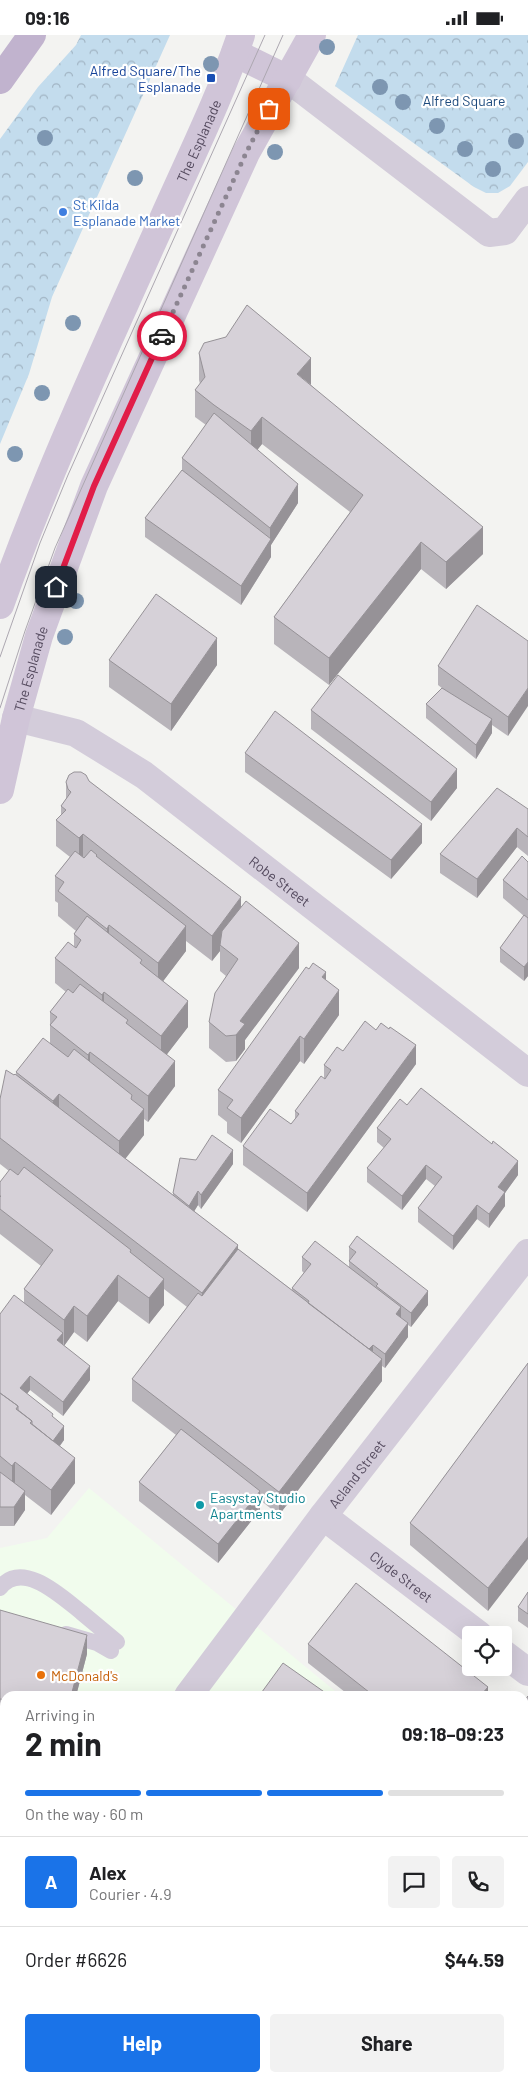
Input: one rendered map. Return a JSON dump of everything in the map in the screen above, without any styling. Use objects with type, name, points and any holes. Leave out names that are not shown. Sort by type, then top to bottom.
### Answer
[{"type":"main road","points":[[0,80],[32,35]]},
{"type":"street","name":"The Esplanade","points":[[0,790],[8,716],[94,486],[246,153],[312,35]]},
{"type":"street","name":"The Esplanade","points":[[0,605],[24,537],[83,397],[238,44]]},
{"type":"street","points":[[238,44],[288,79],[489,233],[505,231],[528,200]]},
{"type":"street","name":"Robe Street","points":[[8,716],[76,733],[144,775],[528,1073]]},
{"type":"street","name":"Acland Street","points":[[192,1691],[323,1516],[528,1253]]},
{"type":"street","name":"Clyde Street","points":[[323,1516],[467,1626]]},
{"type":"street","points":[[512,1660],[528,1672]]},
{"type":"lane","points":[[0,1588],[5,1582],[17,1578],[47,1585],[114,1646],[52,1631]]},
{"type":"shaded area","points":[[89,1488],[335,1691],[0,1691],[0,1548],[47,1538]]},
{"type":"green space","points":[[81,35],[170,35],[52,297],[29,374],[0,444],[0,139],[38,87],[76,45]]},
{"type":"green space","name":"Alfred Square","points":[[358,35],[528,35],[528,162],[510,186],[498,193],[486,193],[474,187],[335,86]]},
{"type":"building","points":[[247,305],[311,358],[297,374],[483,527],[446,562],[421,542],[329,658],[274,617],[363,495],[262,417],[251,431],[195,390],[205,377],[199,353],[204,343],[226,337]]},
{"type":"building","points":[[214,413],[298,484],[270,528],[182,458]]},
{"type":"building","points":[[182,470],[271,539],[241,586],[145,518]]},
{"type":"building","points":[[156,594],[217,638],[171,704],[109,660]]},
{"type":"building","points":[[477,605],[528,641],[528,688],[508,717],[438,666]]},
{"type":"building","points":[[338,675],[457,769],[431,802],[311,710]]},
{"type":"building","points":[[442,688],[492,719],[476,745],[426,704]]},
{"type":"building","points":[[275,711],[422,824],[391,860],[245,753]]},
{"type":"building","points":[[74,772],[81,772],[86,775],[89,781],[241,897],[212,936],[83,834],[79,838],[56,820],[66,810],[61,806],[71,792],[66,782],[69,775]]},
{"type":"building","points":[[497,788],[528,809],[528,837],[517,828],[477,879],[440,854]]},
{"type":"building","points":[[91,850],[96,856],[186,926],[158,963],[109,925],[107,929],[58,891],[64,882],[55,876],[75,851],[84,858]]},
{"type":"building","points":[[522,856],[528,862],[528,900],[503,880]]},
{"type":"building","points":[[246,901],[299,943],[240,1021],[245,1024],[236,1035],[226,1036],[209,1022],[215,993],[238,959],[220,945],[222,931]]},
{"type":"building","points":[[524,915],[528,918],[528,962],[524,967],[500,948]]},
{"type":"building","points":[[87,916],[142,960],[140,963],[188,1001],[161,1036],[104,992],[102,995],[55,958],[68,942],[76,948],[81,940],[74,934]]},
{"type":"building","points":[[313,963],[326,972],[322,977],[339,990],[304,1039],[300,1036],[241,1118],[227,1108],[233,1100],[218,1090],[306,967],[309,969]]},
{"type":"building","points":[[80,984],[128,1020],[126,1023],[175,1061],[148,1096],[90,1052],[88,1055],[50,1025],[57,1017],[50,1012],[68,989],[73,993]]},
{"type":"building","points":[[365,1021],[376,1030],[381,1023],[389,1029],[390,1027],[416,1045],[307,1193],[243,1146],[270,1109],[291,1124],[299,1114],[295,1111],[321,1076],[325,1079],[331,1070],[324,1065],[337,1047],[343,1051]]},
{"type":"building","points":[[43,1038],[68,1057],[74,1049],[132,1095],[131,1099],[144,1109],[119,1141],[59,1094],[53,1101],[16,1072]]},
{"type":"building","points":[[6,1070],[15,1074],[238,1245],[202,1293],[0,1138],[0,1099]]},
{"type":"building","points":[[421,1088],[492,1144],[493,1141],[518,1161],[498,1187],[505,1192],[489,1214],[477,1205],[453,1236],[418,1208],[442,1177],[426,1165],[402,1196],[367,1168],[391,1139],[377,1128],[400,1099],[407,1105]]},
{"type":"building","points":[[212,1135],[233,1150],[201,1195],[198,1191],[189,1206],[173,1193],[180,1158],[196,1160]]},
{"type":"building","points":[[24,1167],[131,1250],[130,1252],[164,1279],[149,1298],[118,1275],[87,1316],[74,1306],[64,1320],[24,1289],[53,1250],[0,1209],[0,1182],[10,1169],[18,1175]]},
{"type":"building","points":[[357,1236],[428,1291],[411,1313],[376,1286],[378,1284],[349,1261],[356,1252],[349,1247]]},
{"type":"building","points":[[315,1241],[401,1307],[396,1314],[408,1323],[385,1354],[373,1345],[369,1349],[308,1303],[309,1301],[292,1288],[311,1264],[302,1257]]},
{"type":"building","points":[[238,1249],[382,1359],[279,1492],[132,1379],[198,1293],[202,1296]]},
{"type":"building","points":[[14,1295],[63,1333],[57,1340],[90,1366],[63,1402],[30,1376],[20,1388],[53,1414],[52,1416],[64,1426],[53,1441],[18,1410],[18,1406],[0,1393],[0,1314]]},
{"type":"building","points":[[528,1363],[528,1537],[488,1588],[410,1523]]},
{"type":"building","points":[[0,1393],[18,1406],[16,1409],[32,1421],[30,1423],[75,1458],[51,1490],[15,1462],[12,1466],[0,1456]]},
{"type":"building","name":"Easystay Studio Apartments","points":[[181,1429],[260,1491],[218,1544],[139,1482]]},
{"type":"building","points":[[0,1472],[25,1491],[14,1507],[0,1507]]},
{"type":"building","points":[[356,1583],[462,1667],[462,1676],[474,1676],[488,1687],[484,1691],[368,1691],[308,1644]]},
{"type":"building","points":[[528,1592],[528,1614],[518,1607]]},
{"type":"building","name":"McDonald's","points":[[0,1610],[87,1635],[72,1691],[0,1691]]},
{"type":"building","points":[[283,1663],[323,1691],[263,1691]]},
{"type":"tram line","points":[[0,657],[40,543],[68,475],[265,35]]},
{"type":"tram line","points":[[0,708],[55,548],[283,35]]},
{"type":"way so far","points":[[162,336],[246,153],[269,109]]},
{"type":"place","name":"Alfred Square/The Esplanade","points":[[211,78]]},
{"type":"place","name":"St Kilda Esplanade Market","points":[[63,212]]},
{"type":"place","name":"Easystay Studio Apartments","points":[[200,1505]]},
{"type":"place","name":"McDonald's","points":[[41,1675]]},
{"type":"route","points":[[56,587],[94,486],[162,336]]}]
